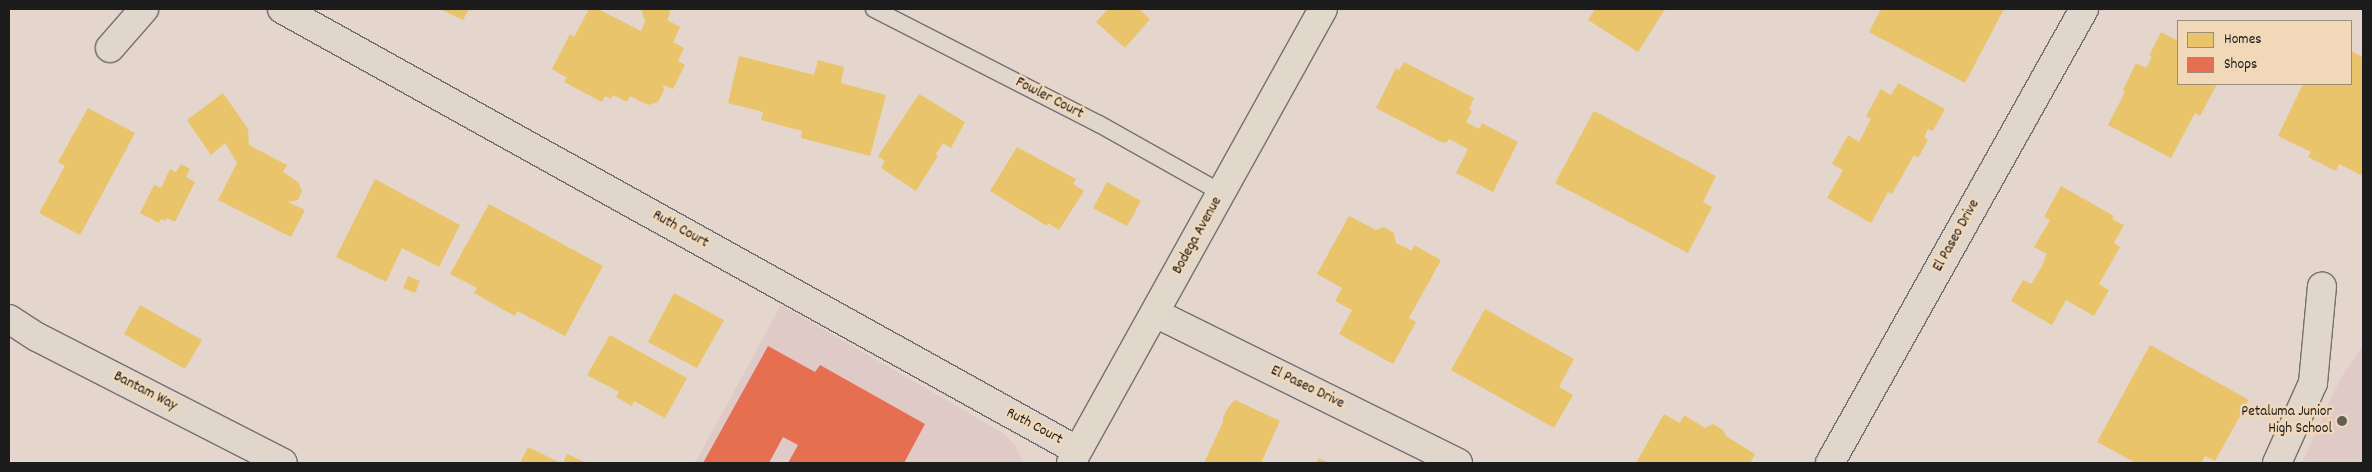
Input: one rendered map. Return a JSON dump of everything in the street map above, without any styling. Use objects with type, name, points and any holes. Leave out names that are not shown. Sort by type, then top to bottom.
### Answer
[{"type":"main road","name":"Bodega Avenue","points":[[1074,457],[1323,9]]},
{"type":"street","points":[[110,48],[144,9]]},
{"type":"street","name":"Ruth Court","points":[[282,9],[1074,457]]},
{"type":"street","name":"El Paseo Drive","points":[[1830,463],[2084,9]]},
{"type":"street","points":[[2277,463],[2313,383],[2322,286]]},
{"type":"street","name":"El Paseo Drive","points":[[1155,313],[1458,463]]},
{"type":"street","name":"Bantam Way","points":[[9,319],[37,337],[283,463]]},
{"type":"lane","name":"Fowler Court","points":[[874,9],[1099,124],[1222,193]]},
{"type":"shaded area","points":[[781,305],[1003,433],[1015,445],[1023,463],[695,463]]},
{"type":"shaded area","name":"Petaluma Junior High School","points":[[2363,346],[2363,463],[2302,463],[2340,379]]},
{"type":"building: Homes","points":[[440,9],[469,9],[463,20]]},
{"type":"building: Homes","points":[[589,9],[598,9],[641,31],[645,21],[641,9],[669,9],[670,14],[667,20],[680,27],[673,42],[684,48],[678,61],[685,65],[673,89],[663,85],[664,90],[658,102],[648,105],[630,96],[627,102],[613,95],[611,99],[605,96],[602,102],[564,82],[567,78],[552,69],[570,34],[574,37]]},
{"type":"building: Homes","points":[[1108,9],[1139,9],[1150,19],[1125,48],[1096,22]]},
{"type":"building: Homes","points":[[1595,9],[1665,9],[1638,52],[1588,20]]},
{"type":"building: Homes","points":[[1881,9],[2004,9],[1965,83],[1869,32]]},
{"type":"building: Homes","points":[[2161,32],[2177,40],[2177,85],[2216,85],[2200,116],[2195,113],[2171,158],[2108,125],[2125,92],[2123,90],[2136,63],[2146,68],[2152,57],[2149,56]]},
{"type":"building: Homes","points":[[2352,52],[2363,57],[2363,176],[2339,164],[2336,171],[2308,157],[2311,152],[2278,136],[2303,85],[2352,85]]},
{"type":"building: Homes","points":[[739,56],[814,75],[818,60],[844,67],[841,83],[886,95],[870,156],[801,138],[802,131],[761,120],[763,112],[728,103]]},
{"type":"building: Homes","points":[[1404,62],[1474,98],[1469,109],[1472,111],[1466,122],[1479,129],[1482,123],[1518,142],[1493,192],[1456,173],[1468,149],[1449,139],[1446,143],[1439,141],[1376,108],[1396,68],[1399,70]]},
{"type":"building: Homes","points":[[1898,83],[1945,109],[1933,131],[1928,129],[1924,137],[1928,140],[1918,158],[1914,155],[1892,194],[1888,192],[1871,223],[1827,198],[1843,170],[1832,164],[1848,135],[1859,142],[1871,119],[1866,116],[1881,89],[1891,95]]},
{"type":"building: Homes","points":[[223,93],[248,129],[249,145],[287,165],[283,172],[298,182],[302,191],[298,200],[288,202],[305,210],[291,237],[218,200],[237,163],[225,143],[211,155],[187,120]]},
{"type":"building: Homes","points":[[919,94],[965,122],[951,148],[943,143],[936,154],[938,156],[916,191],[881,168],[885,161],[878,156]]},
{"type":"building: Homes","points":[[88,108],[135,133],[80,235],[39,213],[65,166],[58,162]]},
{"type":"building: Homes","points":[[1594,111],[1716,176],[1703,202],[1712,207],[1688,253],[1555,183]]},
{"type":"building: Homes","points":[[1017,147],[1076,179],[1073,184],[1084,191],[1059,230],[1048,223],[1047,226],[990,191]]},
{"type":"building: Homes","points":[[181,164],[190,169],[186,177],[195,182],[175,222],[167,218],[165,221],[161,219],[159,223],[140,213],[154,185],[161,188],[170,169],[176,172]]},
{"type":"building: Homes","points":[[375,179],[460,225],[439,267],[402,248],[386,282],[336,257]]},
{"type":"building: Homes","points":[[1107,182],[1141,201],[1127,226],[1093,208]]},
{"type":"building: Homes","points":[[2061,186],[2114,216],[2112,219],[2124,225],[2114,243],[2120,247],[2099,284],[2109,290],[2094,316],[2066,300],[2052,325],[2011,301],[2023,280],[2031,284],[2044,263],[2047,254],[2034,247],[2050,220],[2044,217]]},
{"type":"building: Homes","points":[[489,204],[603,266],[565,336],[517,311],[515,316],[474,293],[477,288],[450,274]]},
{"type":"building: Homes","points":[[1349,216],[1376,230],[1384,227],[1394,233],[1396,243],[1412,251],[1414,245],[1441,260],[1409,318],[1416,322],[1393,364],[1339,334],[1352,310],[1335,301],[1342,288],[1317,274]]},
{"type":"building: Homes","points":[[408,276],[420,281],[415,293],[403,288]]},
{"type":"building: Homes","points":[[674,293],[724,320],[697,368],[648,342]]},
{"type":"building: Homes","points":[[140,305],[202,340],[185,369],[124,334]]},
{"type":"building: Homes","points":[[1485,309],[1574,359],[1559,387],[1573,395],[1554,428],[1451,370]]},
{"type":"building: Homes","points":[[610,335],[687,378],[665,418],[634,401],[632,406],[616,397],[619,392],[587,375]]},
{"type":"building: Homes","points":[[2150,345],[2249,400],[2215,461],[2205,456],[2201,463],[2136,463],[2097,442]]},
{"type":"building: Homes","points":[[1235,400],[1280,421],[1261,463],[1204,463],[1223,422],[1223,417]]},
{"type":"building: Homes","points":[[1664,414],[1680,423],[1684,415],[1705,428],[1713,424],[1723,430],[1726,436],[1755,454],[1750,463],[1636,463]]},
{"type":"building: Homes","points":[[528,447],[561,463],[520,463]]},
{"type":"building: Homes","points":[[567,454],[587,463],[563,463]]},
{"type":"building: Homes","points":[[1319,458],[1329,463],[1316,463]]},
{"type":"building: Shops","points":[[768,346],[815,372],[820,365],[925,424],[904,463],[788,463],[798,445],[783,437],[769,463],[703,463]]},
{"type":"place","name":"Petaluma Junior High School","points":[[2342,421]]}]
